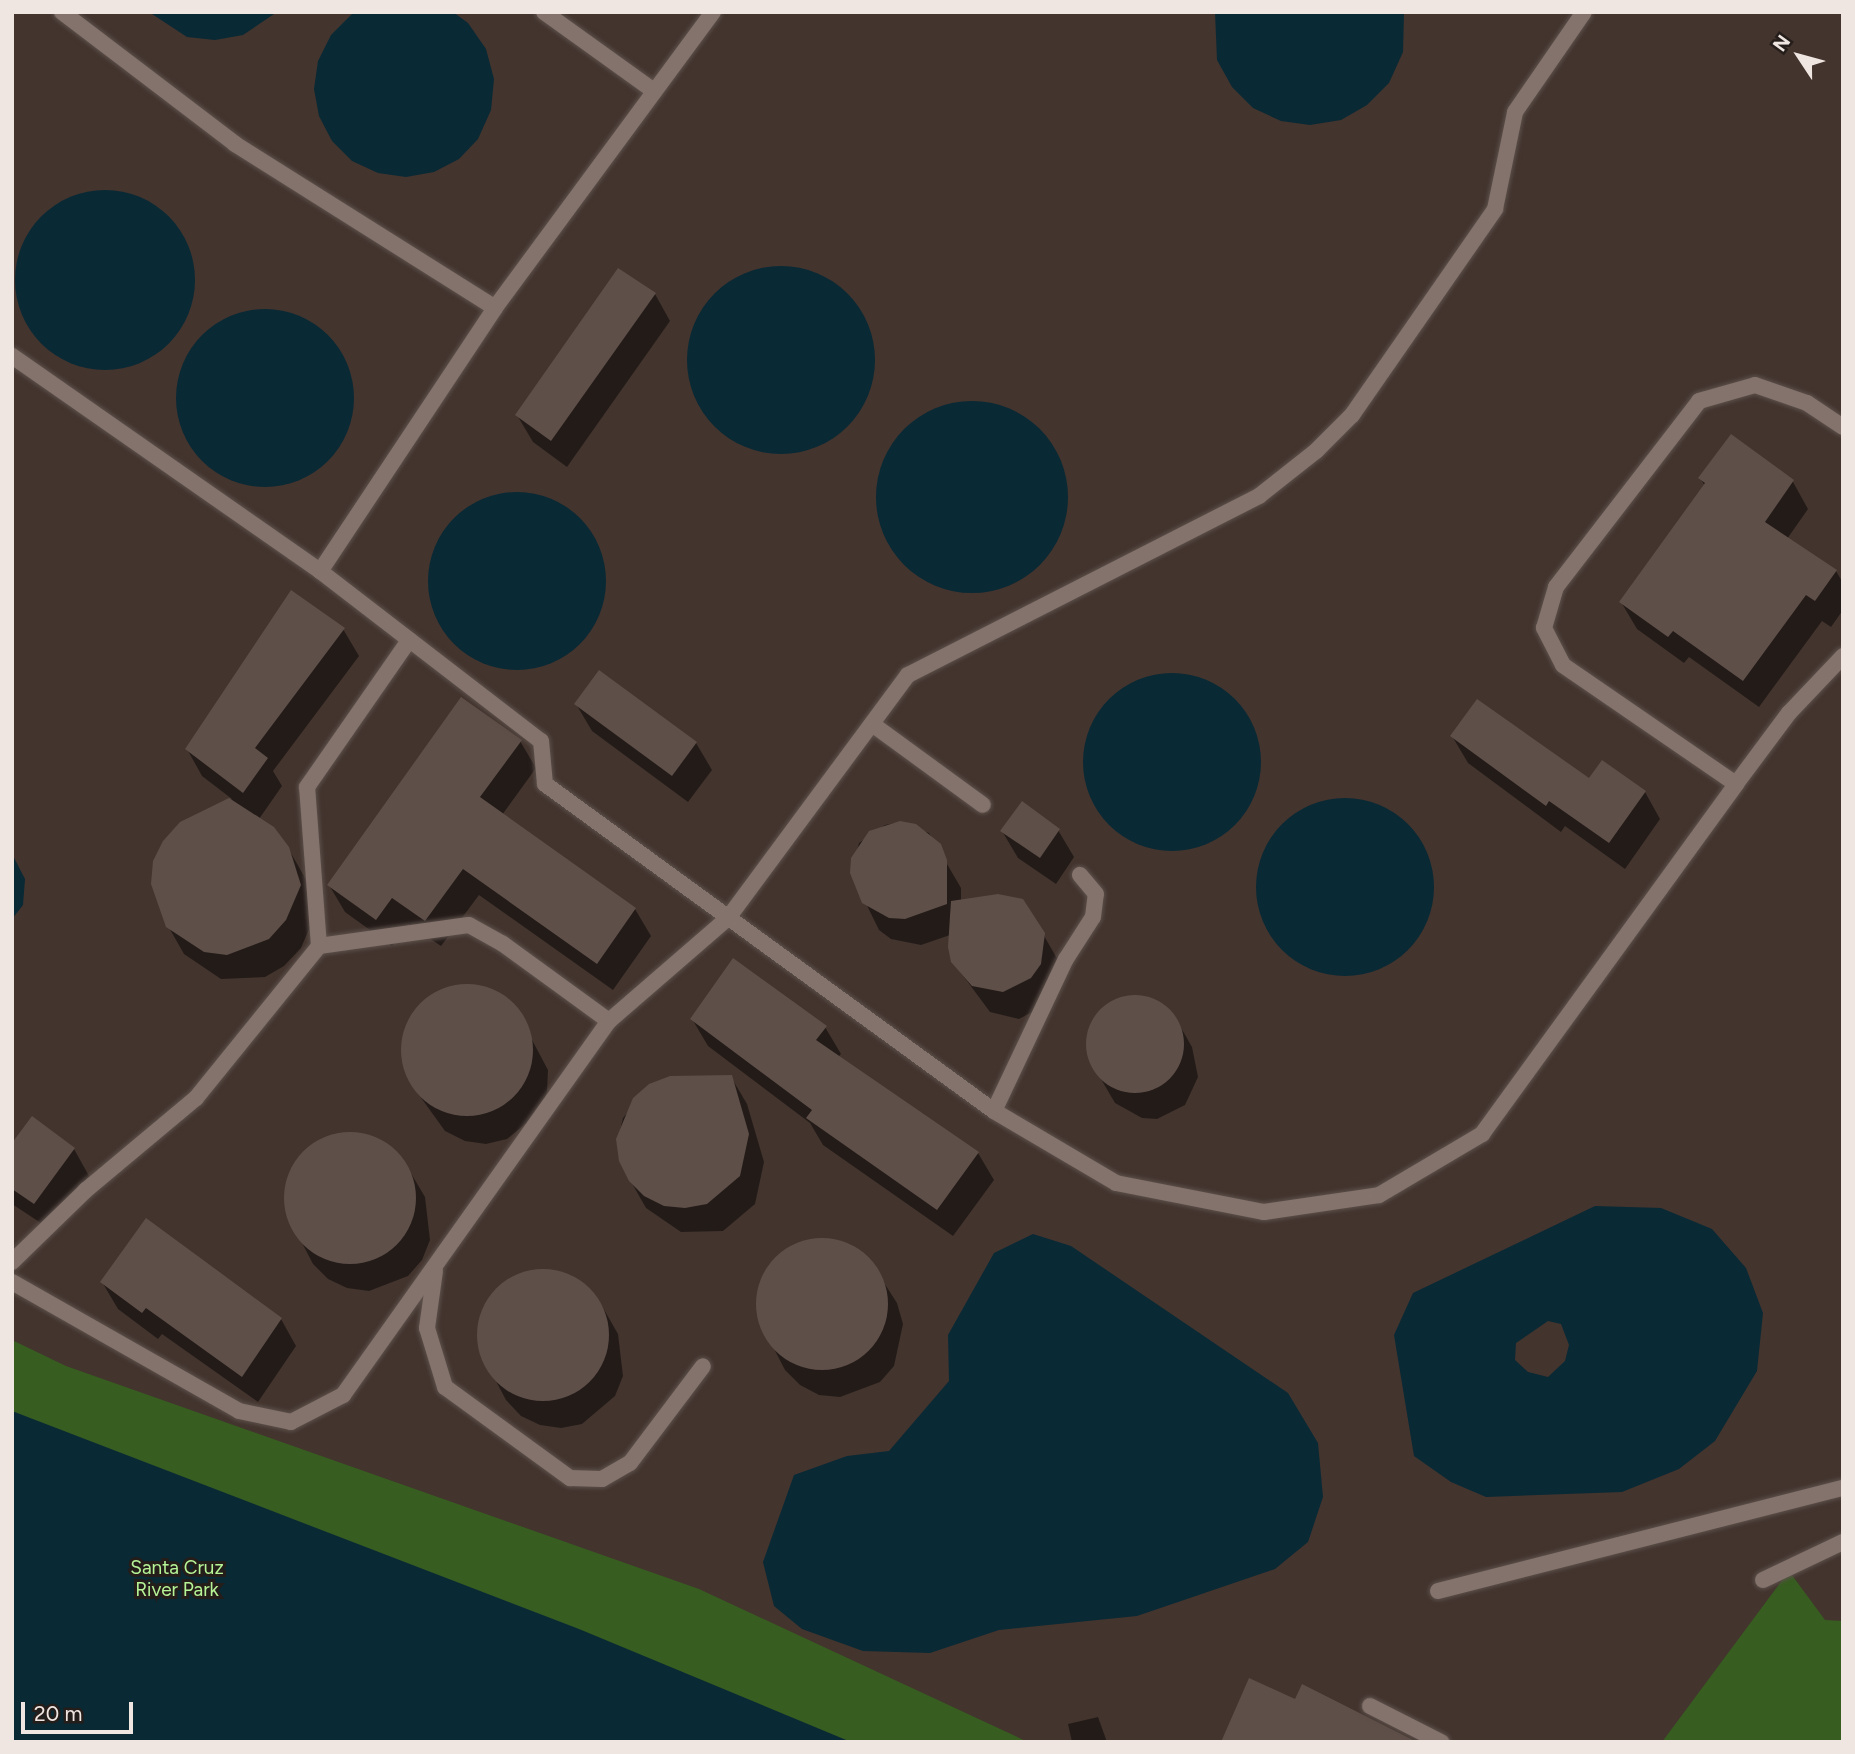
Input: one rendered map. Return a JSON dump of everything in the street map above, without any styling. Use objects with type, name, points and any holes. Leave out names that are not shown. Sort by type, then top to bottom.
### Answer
[{"type":"lane","points":[[62,12],[235,144],[495,308]]},
{"type":"lane","points":[[544,12],[654,91]]},
{"type":"lane","points":[[320,571],[495,308],[713,12]]},
{"type":"lane","points":[[12,1282],[239,1411],[291,1422],[343,1395],[436,1269],[609,1021],[728,918],[908,675],[1259,496],[1316,451],[1352,415],[1473,246],[1495,209],[1515,112],[1584,12]]},
{"type":"lane","points":[[12,356],[320,571],[410,640],[541,741],[545,784],[994,1111],[1116,1183],[1264,1212],[1379,1195],[1482,1134],[1736,783],[1789,713],[1843,656]]},
{"type":"lane","points":[[1736,783],[1563,665],[1544,628],[1556,587],[1699,401],[1755,385],[1807,403],[1843,427]]},
{"type":"lane","points":[[319,946],[307,787],[410,640]]},
{"type":"lane","points":[[872,724],[983,805]]},
{"type":"lane","points":[[994,1111],[1066,959],[1093,917],[1096,894],[1080,875]]},
{"type":"lane","points":[[12,1262],[86,1190],[196,1098],[319,946],[469,925],[503,944],[609,1021]]},
{"type":"lane","points":[[436,1269],[427,1328],[445,1387],[570,1478],[603,1479],[630,1463],[703,1366]]},
{"type":"lane","points":[[1438,1591],[1843,1488]]},
{"type":"lane","points":[[1763,1580],[1843,1542]]},
{"type":"lane","points":[[1370,1706],[1441,1742]]},
{"type":"green space","name":"Santa Cruz River Park","points":[[12,1340],[66,1366],[699,1589],[1028,1742],[12,1742]]},
{"type":"green space","points":[[1789,1571],[1825,1620],[1843,1621],[1843,1742],[1662,1742]]},
{"type":"water","points":[[149,12],[277,12],[243,35],[215,40],[187,37]]},
{"type":"water","points":[[354,12],[453,12],[468,23],[486,49],[494,79],[491,110],[478,139],[459,159],[434,172],[406,177],[378,173],[352,161],[332,141],[319,116],[314,89],[318,61],[331,35]]},
{"type":"water","points":[[1215,12],[1404,12],[1403,52],[1389,83],[1367,105],[1341,120],[1310,125],[1281,121],[1253,108],[1232,87],[1217,60]]},
{"type":"water","points":[[105,190],[139,197],[169,216],[188,246],[195,280],[188,314],[169,344],[139,363],[105,370],[71,363],[41,344],[22,314],[15,280],[22,246],[41,216],[71,197]]},
{"type":"water","points":[[781,266],[817,273],[848,293],[868,324],[875,360],[868,396],[848,427],[817,447],[781,454],[745,447],[714,427],[694,396],[687,360],[694,324],[714,293],[745,273]]},
{"type":"water","points":[[265,309],[299,315],[328,335],[348,364],[354,398],[348,432],[328,461],[299,481],[265,487],[231,481],[202,461],[182,432],[176,398],[182,364],[202,335],[231,315]]},
{"type":"water","points":[[972,401],[1009,408],[1040,429],[1061,460],[1068,497],[1061,534],[1040,565],[1009,586],[972,593],[935,586],[904,565],[883,534],[876,497],[883,460],[904,429],[935,408]]},
{"type":"water","points":[[517,492],[551,498],[580,518],[600,547],[606,581],[600,615],[580,644],[551,664],[517,670],[483,664],[454,644],[434,615],[428,581],[434,547],[454,518],[483,498]]},
{"type":"water","points":[[1172,673],[1206,680],[1235,699],[1254,728],[1261,762],[1254,796],[1235,825],[1206,844],[1172,851],[1138,844],[1109,825],[1090,796],[1083,762],[1090,728],[1109,699],[1138,680]]},
{"type":"water","points":[[1345,798],[1379,805],[1408,824],[1427,853],[1434,887],[1427,921],[1408,950],[1379,969],[1345,976],[1311,969],[1282,950],[1263,921],[1256,887],[1263,853],[1282,824],[1311,805]]},
{"type":"water","points":[[12,854],[25,879],[23,905],[12,919]]},
{"type":"water","points":[[1595,1206],[1661,1208],[1712,1229],[1746,1268],[1763,1313],[1757,1371],[1715,1441],[1679,1469],[1622,1492],[1486,1497],[1451,1482],[1414,1456],[1394,1335],[1413,1293]],"holes":[[[1548,1321],[1561,1324],[1569,1345],[1565,1361],[1548,1377],[1528,1372],[1515,1360],[1516,1343]]]},
{"type":"water","points":[[1033,1234],[1071,1246],[1288,1393],[1318,1443],[1323,1497],[1308,1542],[1275,1569],[1137,1616],[999,1630],[930,1653],[863,1651],[802,1629],[774,1606],[763,1562],[794,1475],[847,1456],[889,1451],[949,1381],[948,1335],[994,1253]]},
{"type":"water","name":"Santa Cruz River Park","points":[[12,1411],[579,1629],[851,1742],[12,1742]]},
{"type":"building","points":[[618,268],[656,293],[551,441],[515,415]]},
{"type":"building","points":[[1731,434],[1794,480],[1765,522],[1837,570],[1815,601],[1806,595],[1743,681],[1673,631],[1668,637],[1619,602],[1705,483],[1698,478]]},
{"type":"building","points":[[291,590],[345,628],[255,748],[268,758],[243,793],[185,749]]},
{"type":"building","points":[[599,670],[697,742],[672,776],[574,704]]},
{"type":"building","points":[[461,697],[522,740],[480,797],[636,908],[597,964],[463,869],[425,921],[392,898],[376,920],[327,885]]},
{"type":"building","points":[[1477,699],[1589,778],[1602,760],[1646,791],[1609,843],[1549,801],[1546,806],[1450,736]]},
{"type":"building","points":[[229,798],[274,827],[289,847],[301,885],[286,920],[269,939],[227,955],[204,952],[166,927],[151,884],[153,861],[163,841],[180,822]]},
{"type":"building","points":[[1022,801],[1060,829],[1040,858],[1000,831]]},
{"type":"building","points":[[900,821],[916,824],[941,844],[947,860],[947,904],[905,919],[889,918],[862,903],[850,873],[851,858],[869,831]]},
{"type":"building","points":[[998,894],[1023,899],[1045,933],[1041,964],[1031,978],[1003,992],[972,986],[951,962],[948,947],[951,901]]},
{"type":"building","points":[[733,958],[827,1026],[816,1040],[979,1152],[937,1210],[806,1118],[812,1110],[690,1019]]},
{"type":"building","points":[[467,984],[492,989],[514,1003],[528,1025],[533,1050],[528,1075],[514,1097],[492,1111],[467,1116],[442,1111],[420,1097],[406,1075],[401,1050],[406,1025],[420,1003],[442,989]]},
{"type":"building","points":[[1135,995],[1154,999],[1169,1010],[1180,1025],[1184,1044],[1180,1063],[1169,1078],[1154,1089],[1135,1093],[1116,1089],[1101,1078],[1090,1063],[1086,1044],[1090,1025],[1101,1010],[1116,999]]},
{"type":"building","points":[[732,1075],[749,1134],[740,1176],[707,1204],[685,1208],[664,1206],[644,1196],[629,1181],[619,1161],[616,1139],[633,1098],[649,1084],[670,1076]]},
{"type":"building","points":[[32,1116],[75,1148],[34,1204],[12,1189],[12,1143]]},
{"type":"building","points":[[350,1132],[375,1137],[397,1151],[411,1173],[416,1198],[411,1223],[397,1245],[375,1259],[350,1264],[325,1259],[303,1245],[289,1223],[284,1198],[289,1173],[303,1151],[325,1137]]},
{"type":"building","points":[[146,1218],[282,1318],[242,1377],[146,1308],[142,1313],[100,1282]]},
{"type":"building","points":[[822,1238],[847,1243],[869,1257],[883,1279],[888,1304],[883,1329],[869,1351],[847,1365],[822,1370],[797,1365],[775,1351],[761,1329],[756,1304],[761,1279],[775,1257],[797,1243]]},
{"type":"building","points":[[543,1269],[568,1274],[590,1288],[604,1310],[609,1335],[604,1360],[590,1382],[568,1396],[543,1401],[518,1396],[496,1382],[482,1360],[477,1335],[482,1310],[496,1288],[518,1274]]},
{"type":"building","points":[[1249,1678],[1295,1699],[1302,1684],[1417,1742],[1221,1742]]}]
